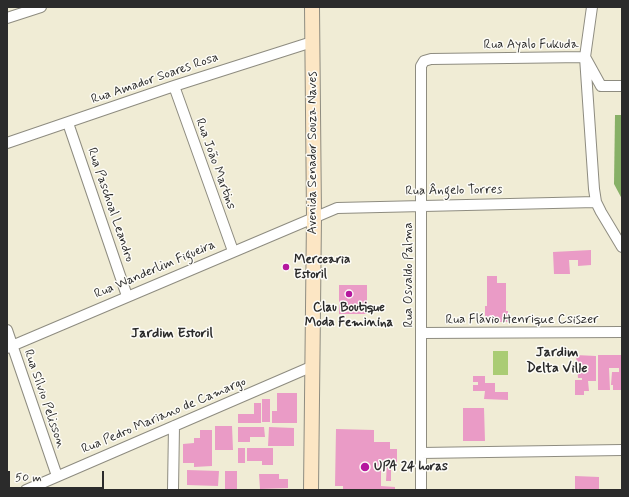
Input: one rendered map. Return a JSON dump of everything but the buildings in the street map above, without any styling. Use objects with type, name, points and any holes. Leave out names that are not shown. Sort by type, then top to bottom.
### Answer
[{"type":"street","points":[[7,18],[41,7]]},
{"type":"street","name":"Avenida Senador Souza Naves","points":[[311,490],[314,217],[312,7]]},
{"type":"street","points":[[592,7],[585,57],[594,189],[596,202],[622,247]]},
{"type":"street","name":"Rua Amador Soares Rosa","points":[[7,143],[174,86],[312,42]]},
{"type":"street","name":"Rua Ayalo Fukuda","points":[[424,61],[431,59],[585,57],[601,86],[622,86]]},
{"type":"street","name":"Rua Osvaldo Palma","points":[[421,490],[422,204],[420,73],[421,66],[424,61]]},
{"type":"street","name":"Rua João Martins","points":[[174,86],[233,251]]},
{"type":"street","name":"Rua Paschoal Leandro","points":[[68,123],[126,296]]},
{"type":"street","name":"Rua Ângelo Torres","points":[[314,217],[337,208],[422,204],[596,202]]},
{"type":"street","name":"Rua Wanderlim Figueira","points":[[10,347],[126,296],[314,217]]},
{"type":"street","name":"Rua Sílvio Pelisson","points":[[7,330],[10,347],[57,476]]},
{"type":"street","name":"Rua Flávio Henrique Csiszer","points":[[421,333],[622,332]]},
{"type":"street","name":"Rua Pedro Mariano de Camargo","points":[[26,490],[313,366]]},
{"type":"street","points":[[173,490],[174,426]]},
{"type":"street","points":[[422,453],[622,450]]},
{"type":"green space","points":[[615,115],[622,115],[622,199],[614,184]]},
{"type":"green space","points":[[493,351],[508,351],[508,375],[493,375]]},
{"type":"place","name":"Mercearia Estoril","points":[[286,267]]},
{"type":"place","name":"Clau Boutique Moda Feminina","points":[[349,294]]},
{"type":"place","name":"UPA 24 horas","points":[[365,467]]},
{"type":"district","name":"Jardim Estoril","points":[[172,334]]},
{"type":"district","name":"Jardim Delta Ville","points":[[557,362]]}]
